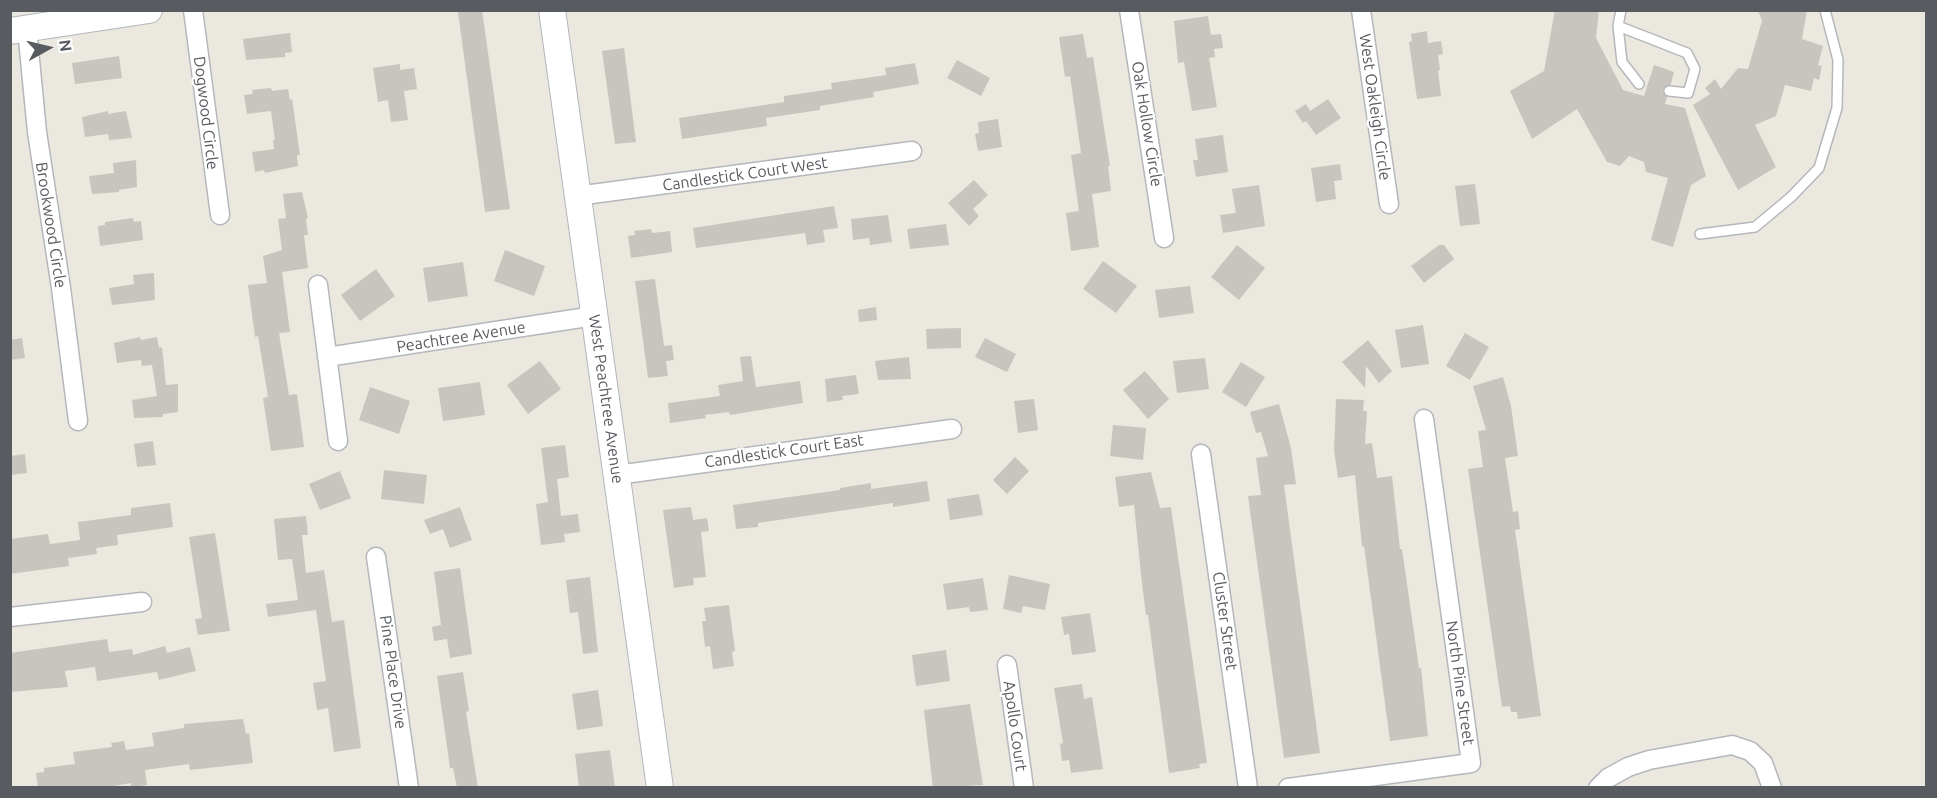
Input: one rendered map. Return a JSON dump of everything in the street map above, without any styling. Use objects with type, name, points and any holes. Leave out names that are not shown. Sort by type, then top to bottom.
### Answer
[{"type":"street","name":"Dogwood Circle","points":[[194,10],[220,215]]},
{"type":"street","name":"West Peachtree Avenue","points":[[552,10],[660,788]]},
{"type":"street","name":"Oak Hollow Circle","points":[[1129,10],[1164,238]]},
{"type":"street","name":"West Oakleigh Circle","points":[[1361,10],[1389,204]]},
{"type":"street","points":[[19,30],[137,11]]},
{"type":"street","name":"Brookwood Circle","points":[[19,30],[61,288],[78,421]]},
{"type":"street","name":"Candlestick Court West","points":[[577,196],[912,151]]},
{"type":"street","points":[[318,285],[338,441]]},
{"type":"street","name":"Peachtree Avenue","points":[[327,357],[594,316]]},
{"type":"street","name":"North Pine Street","points":[[1288,788],[1361,783],[1471,763],[1424,419]]},
{"type":"street","name":"Candlestick Court East","points":[[617,475],[952,429]]},
{"type":"street","name":"Cluster Street","points":[[1201,454],[1248,788]]},
{"type":"street","name":"Pine Place Drive","points":[[376,557],[409,788]]},
{"type":"street","points":[[10,617],[142,602]]},
{"type":"street","name":"Apollo Court","points":[[1007,665],[1024,788]]},
{"type":"street","points":[[1598,788],[1608,778],[1628,767],[1677,753],[1731,745],[1750,751],[1763,763],[1772,788]]},
{"type":"lane","points":[[1621,10],[1618,26],[1622,62],[1639,84]]},
{"type":"lane","points":[[1700,234],[1755,227],[1791,197],[1819,168],[1837,108],[1838,60],[1825,10]]},
{"type":"lane","points":[[1618,26],[1687,52],[1695,69],[1688,93],[1669,91]]},
{"type":"building","points":[[482,10],[510,209],[485,212],[458,12]]},
{"type":"building","points":[[1555,10],[1599,10],[1596,38],[1623,90],[1644,96],[1654,65],[1674,72],[1671,84],[1662,90],[1667,97],[1665,104],[1685,108],[1706,176],[1691,185],[1673,247],[1651,240],[1668,178],[1646,172],[1644,162],[1629,156],[1620,166],[1607,162],[1577,109],[1532,139],[1510,91],[1544,71]]},
{"type":"building","points":[[1758,10],[1807,10],[1802,39],[1823,46],[1818,65],[1822,66],[1819,80],[1814,78],[1811,91],[1785,85],[1776,116],[1755,125],[1776,167],[1738,190],[1693,105],[1710,94],[1705,88],[1715,79],[1721,89],[1738,68],[1748,69],[1762,21]]},
{"type":"building","points":[[1208,16],[1211,35],[1221,34],[1223,48],[1214,49],[1215,57],[1209,58],[1217,107],[1192,111],[1184,62],[1178,63],[1174,21]]},
{"type":"building","points":[[1427,31],[1428,43],[1441,41],[1443,54],[1438,55],[1440,70],[1438,70],[1441,96],[1417,99],[1409,42],[1412,41],[1411,34]]},
{"type":"building","points":[[290,33],[292,52],[285,53],[285,57],[246,60],[243,39]]},
{"type":"building","points":[[1083,34],[1087,58],[1093,57],[1110,166],[1108,166],[1111,191],[1092,194],[1099,247],[1071,251],[1066,213],[1079,211],[1071,155],[1081,153],[1070,76],[1065,77],[1059,37]]},
{"type":"building","points":[[624,48],[636,142],[615,144],[602,51]]},
{"type":"building","points":[[119,56],[122,78],[75,84],[72,63]]},
{"type":"building","points":[[957,60],[990,78],[981,96],[947,78]]},
{"type":"building","points":[[915,63],[919,84],[873,92],[874,97],[820,106],[820,110],[766,118],[767,126],[682,139],[679,118],[784,102],[784,96],[832,89],[831,83],[886,75],[885,68]]},
{"type":"building","points":[[400,64],[400,70],[414,68],[417,89],[404,91],[408,120],[391,122],[388,100],[378,102],[373,68]]},
{"type":"building","points":[[271,88],[272,91],[288,89],[290,100],[292,99],[300,155],[297,155],[298,166],[265,173],[264,170],[255,172],[252,152],[274,149],[271,111],[247,114],[244,95],[253,94],[252,90]]},
{"type":"building","points":[[1328,99],[1341,118],[1316,135],[1306,121],[1303,123],[1295,111],[1306,104],[1310,111]]},
{"type":"building","points":[[108,111],[108,114],[126,111],[132,138],[109,140],[108,134],[85,137],[82,117]]},
{"type":"building","points":[[998,119],[1002,147],[978,151],[975,134],[979,133],[978,122]]},
{"type":"building","points":[[1223,135],[1228,172],[1196,177],[1193,160],[1198,160],[1195,139]]},
{"type":"building","points":[[136,160],[137,187],[119,190],[119,192],[92,194],[89,176],[114,173],[113,163]]},
{"type":"building","points":[[1340,164],[1342,180],[1334,181],[1336,199],[1316,202],[1311,168]]},
{"type":"building","points":[[974,180],[988,195],[973,209],[979,216],[969,226],[948,203]]},
{"type":"building","points":[[1475,184],[1480,224],[1460,226],[1455,186]]},
{"type":"building","points":[[1259,185],[1265,226],[1223,233],[1220,215],[1236,213],[1232,189]]},
{"type":"building","points":[[302,192],[308,218],[306,219],[308,235],[304,235],[308,268],[282,272],[290,332],[279,333],[289,395],[297,394],[304,447],[271,451],[263,398],[268,397],[258,336],[255,337],[248,285],[267,283],[263,256],[282,250],[278,219],[286,218],[283,194]]},
{"type":"building","points":[[834,206],[838,228],[823,230],[825,242],[807,245],[805,233],[696,248],[693,228]]},
{"type":"building","points":[[888,215],[892,242],[870,245],[869,238],[853,240],[851,219]]},
{"type":"building","points":[[133,218],[134,222],[141,221],[143,240],[100,246],[98,226],[105,225],[105,222]]},
{"type":"building","points":[[946,224],[949,245],[910,249],[907,229]]},
{"type":"building","points":[[651,229],[652,233],[670,231],[672,252],[631,258],[628,236],[635,235],[634,231]]},
{"type":"building","points":[[1237,245],[1265,268],[1239,300],[1211,277]]},
{"type":"building","points":[[1439,245],[1444,245],[1454,259],[1424,283],[1411,266]]},
{"type":"building","points":[[505,250],[545,266],[534,296],[494,281]]},
{"type":"building","points":[[1103,261],[1137,286],[1116,313],[1083,289]]},
{"type":"building","points":[[463,262],[468,296],[428,302],[423,268]]},
{"type":"building","points":[[376,269],[395,296],[360,321],[341,295]]},
{"type":"building","points":[[154,273],[155,300],[112,305],[109,288],[134,284],[133,275]]},
{"type":"building","points":[[655,279],[664,346],[672,345],[674,360],[666,361],[668,376],[648,378],[635,281]]},
{"type":"building","points":[[1190,286],[1194,313],[1159,318],[1155,290]]},
{"type":"building","points":[[876,307],[877,320],[859,322],[858,310]]},
{"type":"building","points":[[1423,325],[1429,364],[1401,368],[1395,330]]},
{"type":"building","points":[[961,328],[961,348],[927,349],[926,329]]},
{"type":"building","points":[[1465,333],[1489,347],[1470,380],[1446,366]]},
{"type":"building","points":[[140,337],[141,340],[157,337],[159,348],[162,347],[166,385],[178,384],[178,412],[163,414],[163,417],[134,418],[132,400],[157,396],[152,365],[142,366],[141,360],[117,363],[114,343]]},
{"type":"building","points":[[22,338],[25,358],[10,360],[10,340]]},
{"type":"building","points":[[985,338],[1016,354],[1007,372],[975,357]]},
{"type":"building","points":[[1368,340],[1392,371],[1379,383],[1366,366],[1365,388],[1342,362]]},
{"type":"building","points":[[751,356],[756,387],[800,381],[803,403],[730,415],[729,412],[705,415],[706,418],[670,423],[668,403],[720,396],[718,385],[743,381],[740,357]]},
{"type":"building","points":[[909,357],[911,379],[878,380],[875,361]]},
{"type":"building","points":[[1205,358],[1209,389],[1177,393],[1173,361]]},
{"type":"building","points":[[540,361],[561,389],[528,414],[507,385]]},
{"type":"building","points":[[1241,362],[1265,377],[1246,407],[1222,392]]},
{"type":"building","points":[[1145,371],[1169,399],[1148,419],[1123,390]]},
{"type":"building","points":[[856,375],[859,394],[842,396],[843,400],[827,402],[825,379]]},
{"type":"building","points":[[1503,377],[1511,406],[1518,456],[1505,458],[1513,512],[1518,511],[1520,529],[1515,530],[1541,716],[1518,719],[1517,712],[1511,712],[1510,706],[1502,707],[1468,469],[1483,467],[1478,431],[1486,430],[1473,386]]},
{"type":"building","points":[[480,382],[485,415],[443,421],[438,388]]},
{"type":"building","points":[[370,387],[410,401],[399,434],[359,420]]},
{"type":"building","points":[[1034,399],[1038,430],[1018,433],[1014,401]]},
{"type":"building","points":[[1336,399],[1364,400],[1363,411],[1367,411],[1365,444],[1372,443],[1377,478],[1392,476],[1400,549],[1402,549],[1419,668],[1421,668],[1428,736],[1390,741],[1364,546],[1362,547],[1355,475],[1338,478],[1334,450]]},
{"type":"building","points":[[1279,404],[1291,448],[1296,484],[1284,485],[1320,753],[1284,758],[1248,496],[1261,495],[1256,458],[1268,456],[1261,432],[1256,433],[1250,412]]},
{"type":"building","points":[[1113,425],[1146,428],[1143,460],[1110,456]]},
{"type":"building","points":[[153,441],[156,465],[137,467],[134,444]]},
{"type":"building","points":[[565,445],[569,477],[557,479],[561,516],[578,514],[580,532],[564,534],[565,542],[541,545],[536,504],[548,502],[541,448]]},
{"type":"building","points":[[25,454],[27,473],[10,475],[10,456]]},
{"type":"building","points":[[1015,457],[1029,471],[1007,494],[993,480]]},
{"type":"building","points":[[384,470],[427,475],[424,504],[381,499]]},
{"type":"building","points":[[340,471],[351,498],[320,510],[309,484]]},
{"type":"building","points":[[1151,472],[1160,508],[1171,507],[1207,763],[1199,764],[1200,768],[1169,773],[1148,615],[1146,615],[1134,505],[1119,507],[1115,477]]},
{"type":"building","points":[[927,481],[930,501],[893,507],[893,503],[758,523],[758,527],[736,529],[733,505],[840,490],[840,488],[871,483],[871,489]]},
{"type":"building","points":[[979,494],[983,515],[950,520],[947,499]]},
{"type":"building","points":[[170,503],[173,527],[117,535],[118,545],[96,548],[97,554],[68,558],[69,566],[10,574],[10,539],[48,534],[50,544],[80,540],[78,522],[131,515],[131,508]]},
{"type":"building","points":[[460,507],[472,540],[450,548],[443,529],[430,534],[424,520]]},
{"type":"building","points":[[691,507],[693,520],[707,518],[709,531],[701,532],[706,577],[693,578],[694,585],[674,588],[663,510]]},
{"type":"building","points":[[306,516],[308,535],[302,535],[306,573],[324,570],[332,622],[344,620],[361,748],[334,752],[328,708],[317,710],[313,683],[326,681],[316,610],[268,617],[266,604],[298,600],[292,559],[278,560],[274,519]]},
{"type":"building","points":[[215,533],[230,631],[198,635],[195,619],[202,618],[189,537]]},
{"type":"building","points":[[460,568],[472,654],[450,658],[447,639],[434,641],[432,627],[441,625],[434,572]]},
{"type":"building","points":[[1009,575],[1050,584],[1045,610],[1023,606],[1021,613],[1003,609]]},
{"type":"building","points":[[590,577],[598,652],[583,654],[578,612],[570,613],[566,580]]},
{"type":"building","points":[[983,578],[988,610],[970,612],[969,607],[947,610],[943,584]]},
{"type":"building","points":[[729,605],[735,651],[732,652],[734,666],[713,669],[710,646],[705,647],[702,621],[706,621],[704,608]]},
{"type":"building","points":[[1090,613],[1096,652],[1072,655],[1069,634],[1064,635],[1061,617]]},
{"type":"building","points":[[107,639],[109,652],[132,649],[133,655],[165,646],[167,653],[190,647],[196,671],[159,680],[157,672],[97,681],[95,667],[65,671],[68,687],[10,692],[10,653]]},
{"type":"building","points":[[946,650],[950,681],[916,686],[912,655]]},
{"type":"building","points":[[463,672],[469,711],[466,712],[478,788],[457,788],[453,768],[450,768],[437,676]]},
{"type":"building","points":[[1082,684],[1084,699],[1092,697],[1103,769],[1071,773],[1069,760],[1062,761],[1060,744],[1063,743],[1054,688]]},
{"type":"building","points":[[598,690],[603,726],[577,730],[572,694]]},
{"type":"building","points":[[970,704],[983,785],[933,788],[924,710]]},
{"type":"building","points":[[243,719],[246,734],[249,733],[253,763],[190,770],[189,764],[145,770],[147,785],[131,787],[131,783],[102,788],[38,788],[36,773],[44,772],[44,768],[75,764],[73,752],[112,747],[111,743],[124,741],[126,750],[154,746],[152,733],[184,728],[184,724]]},
{"type":"building","points":[[610,750],[615,788],[579,788],[575,754]]}]
